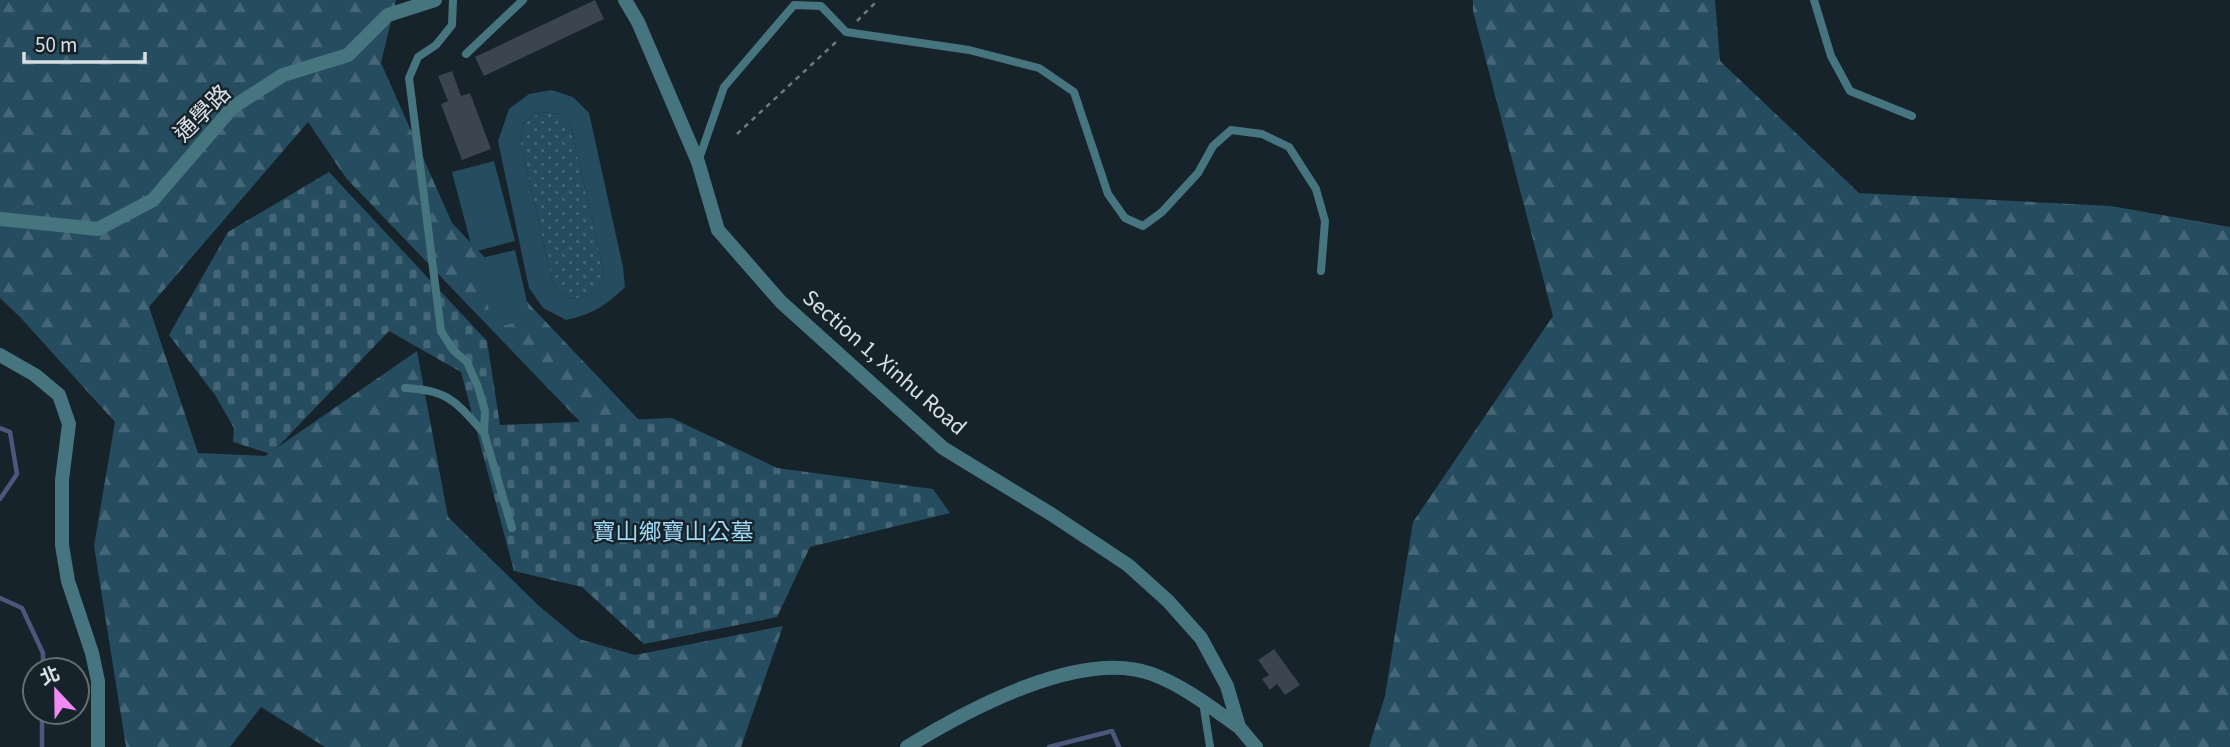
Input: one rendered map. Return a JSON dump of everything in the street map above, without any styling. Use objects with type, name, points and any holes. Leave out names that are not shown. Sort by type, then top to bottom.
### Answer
[{"type":"street","name":"通學路","points":[[0,219],[98,229],[153,200],[233,107],[283,75],[348,55],[388,15],[435,0]]},
{"type":"street","name":"Section 1, Xinhu Road","points":[[625,0],[638,22],[698,162],[718,230],[781,302],[943,448],[1051,513],[1128,565],[1168,601],[1201,638],[1227,687],[1239,727],[1256,747]]},
{"type":"street","points":[[0,355],[36,375],[59,395],[69,424],[62,480],[62,545],[68,581],[99,681],[98,747]]},
{"type":"street","points":[[907,747],[937,728],[988,703],[1042,681],[1086,669],[1127,669],[1151,673],[1203,702],[1239,727]]},
{"type":"lane","points":[[453,0],[452,25],[436,45],[418,57],[409,78],[441,331],[453,350],[467,362],[478,387],[485,411],[484,433],[512,528]]},
{"type":"lane","points":[[466,54],[523,0]]},
{"type":"lane","points":[[1814,0],[1831,56],[1850,91],[1912,116]]},
{"type":"lane","points":[[698,162],[724,87],[794,5],[822,3],[846,32],[969,50],[1039,68],[1074,92],[1108,194],[1125,218],[1143,226],[1162,212],[1198,173],[1213,146],[1231,130],[1262,134],[1289,147],[1316,189],[1325,221],[1321,271]]},
{"type":"lane","points":[[405,388],[428,389],[445,395],[461,407],[484,433]]},
{"type":"lane","points":[[1203,702],[1210,747]]},
{"type":"path","points":[[737,134],[878,0]]},
{"type":"green space","points":[[0,0],[396,0],[381,63],[452,223],[639,420],[590,432],[346,178],[308,122],[149,307],[198,453],[265,456],[417,351],[448,517],[540,607],[579,639],[635,655],[783,626],[741,747],[325,747],[261,707],[230,747],[126,747],[94,546],[115,422],[0,298]]},
{"type":"green space","points":[[1473,0],[1715,0],[1720,61],[1859,193],[2111,206],[2230,227],[2230,747],[1369,747],[1385,696],[1413,522],[1553,316],[1473,11]]},
{"type":"green space","points":[[552,90],[573,97],[589,113],[623,267],[625,287],[598,308],[566,320],[543,308],[529,288],[498,141],[509,109],[529,94]],"holes":[[[540,112],[561,114],[571,127],[604,273],[590,294],[578,298],[565,296],[553,284],[521,144],[523,124]]]},
{"type":"green space","points":[[540,112],[561,114],[571,127],[604,273],[594,290],[584,297],[565,296],[553,284],[521,144],[523,124]]},
{"type":"green space","points":[[494,161],[515,241],[473,252],[452,172]]},
{"type":"green space","name":"寶山鄉寶山公墓","points":[[329,172],[487,341],[500,425],[672,418],[777,468],[933,489],[950,513],[810,547],[777,617],[644,644],[582,587],[514,571],[461,372],[389,331],[271,454],[233,442],[234,428],[215,395],[169,335],[228,232]]},
{"type":"green space","points":[[515,250],[531,319],[493,328],[477,259]]},
{"type":"building","points":[[595,0],[604,19],[484,76],[475,57]]},
{"type":"building","points":[[452,71],[461,96],[470,93],[491,149],[462,160],[441,104],[448,101],[438,76]]},
{"type":"building","points":[[1274,649],[1300,685],[1285,695],[1277,684],[1270,690],[1262,679],[1269,675],[1258,660]]},
{"type":"waterway","points":[[0,428],[10,432],[17,474],[0,499]]},
{"type":"waterway","points":[[0,598],[22,608],[43,656]]},
{"type":"waterway","points":[[42,726],[42,747]]},
{"type":"waterway","points":[[1049,747],[1112,731],[1119,747]]}]
